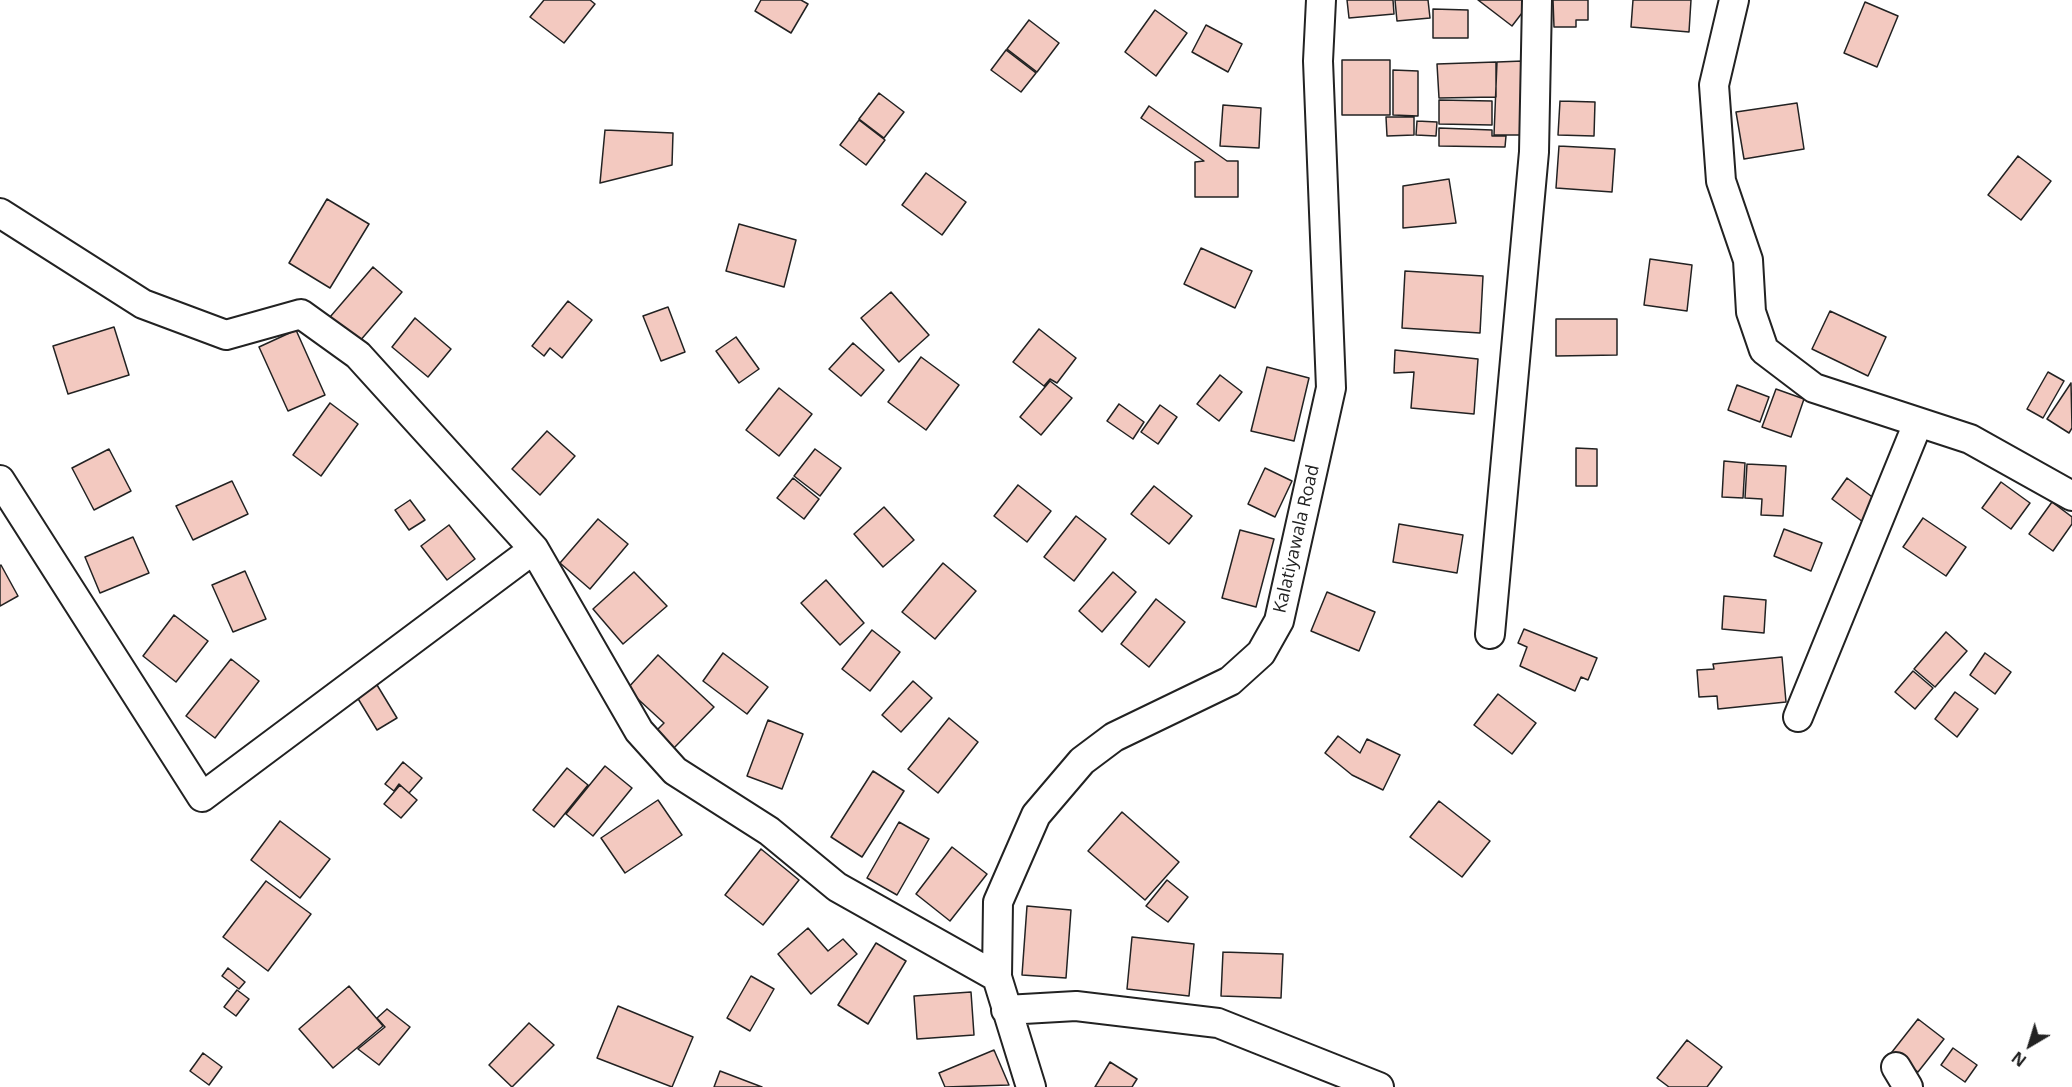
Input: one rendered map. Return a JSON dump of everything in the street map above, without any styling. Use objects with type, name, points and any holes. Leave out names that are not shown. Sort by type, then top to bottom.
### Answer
[{"type":"street","name":"Kalatiyawala Road","points":[[1031,1087],[997,977],[998,902],[1036,815],[1082,761],[1114,737],[1230,681],[1261,653],[1279,621],[1331,388],[1318,61],[1320,0]]},
{"type":"street","points":[[1490,634],[1534,152],[1537,0]]},
{"type":"street","points":[[1734,0],[1714,85],[1721,181],[1748,260],[1750,312],[1764,350],[1814,388],[1970,439],[2072,496]]},
{"type":"street","points":[[0,213],[143,304],[226,335],[301,314],[358,355],[534,549],[639,730],[675,771],[769,831],[837,887],[997,977]]},
{"type":"street","points":[[1798,717],[1918,423]]},
{"type":"street","points":[[0,480],[202,797],[534,549]]},
{"type":"street","points":[[1006,1010],[1076,1006],[1218,1023],[1379,1087]]},
{"type":"building","points":[[544,0],[590,0],[595,4],[564,43],[530,17]]},
{"type":"building","points":[[761,0],[801,0],[808,4],[791,33],[755,11]]},
{"type":"building","points":[[1347,0],[1393,0],[1394,14],[1349,18]]},
{"type":"building","points":[[1395,0],[1428,0],[1430,18],[1397,21]]},
{"type":"building","points":[[1478,0],[1532,0],[1512,26]]},
{"type":"building","points":[[1553,0],[1588,0],[1588,20],[1576,20],[1576,27],[1554,27]]},
{"type":"building","points":[[1633,0],[1691,0],[1689,32],[1631,27]]},
{"type":"building","points":[[1865,2],[1898,16],[1877,67],[1844,53]]},
{"type":"building","points":[[1433,9],[1468,10],[1468,38],[1433,38]]},
{"type":"building","points":[[1155,10],[1187,33],[1156,76],[1125,52]]},
{"type":"building","points":[[1029,20],[1059,43],[1037,72],[1007,49]]},
{"type":"building","points":[[1206,25],[1242,44],[1228,72],[1192,52]]},
{"type":"building","points":[[1006,50],[1036,73],[1021,92],[991,70]]},
{"type":"building","points":[[1342,60],[1390,60],[1390,115],[1342,115]]},
{"type":"building","points":[[1523,61],[1521,135],[1494,135],[1497,62]]},
{"type":"building","points":[[1496,62],[1496,97],[1439,98],[1437,64]]},
{"type":"building","points":[[1393,70],[1418,71],[1418,116],[1393,115]]},
{"type":"building","points":[[879,93],[904,112],[884,138],[859,119]]},
{"type":"building","points":[[1439,100],[1492,101],[1492,125],[1439,124]]},
{"type":"building","points":[[1560,101],[1595,102],[1594,136],[1558,135]]},
{"type":"building","points":[[1797,103],[1804,149],[1744,159],[1736,112]]},
{"type":"building","points":[[1223,105],[1261,108],[1259,148],[1220,146]]},
{"type":"building","points":[[1149,106],[1227,161],[1238,161],[1238,197],[1195,197],[1195,162],[1204,161],[1141,118]]},
{"type":"building","points":[[1386,117],[1414,117],[1414,135],[1387,136]]},
{"type":"building","points":[[859,120],[885,140],[866,165],[840,145]]},
{"type":"building","points":[[1417,121],[1437,122],[1436,136],[1416,135]]},
{"type":"building","points":[[1439,128],[1492,130],[1492,136],[1506,136],[1505,147],[1439,146]]},
{"type":"building","points":[[605,130],[673,133],[672,165],[600,183]]},
{"type":"building","points":[[1559,146],[1615,149],[1612,192],[1556,188]]},
{"type":"building","points":[[2018,156],[2051,181],[2021,220],[1988,195]]},
{"type":"building","points":[[926,173],[966,202],[942,235],[902,205]]},
{"type":"building","points":[[1449,179],[1456,223],[1403,228],[1403,186]]},
{"type":"building","points":[[327,199],[369,224],[330,288],[289,263]]},
{"type":"building","points":[[739,224],[796,240],[784,287],[726,271]]},
{"type":"building","points":[[1201,248],[1252,271],[1235,308],[1184,284]]},
{"type":"building","points":[[1650,259],[1692,265],[1687,311],[1644,305]]},
{"type":"building","points":[[373,267],[402,292],[359,342],[330,317]]},
{"type":"building","points":[[1405,271],[1483,276],[1480,333],[1402,328]]},
{"type":"building","points":[[891,292],[929,335],[899,362],[861,318]]},
{"type":"building","points":[[568,301],[592,320],[562,358],[550,348],[544,356],[532,346]]},
{"type":"building","points":[[668,307],[685,352],[661,361],[643,316]]},
{"type":"building","points":[[1830,311],[1886,337],[1868,376],[1812,349]]},
{"type":"building","points":[[415,318],[451,349],[428,377],[392,347]]},
{"type":"building","points":[[1556,319],[1617,319],[1617,355],[1556,356]]},
{"type":"building","points":[[114,327],[129,375],[68,394],[53,346]]},
{"type":"building","points":[[1039,329],[1076,358],[1057,383],[1050,379],[1044,386],[1013,362]]},
{"type":"building","points":[[296,330],[325,395],[288,411],[259,347]]},
{"type":"building","points":[[736,337],[759,369],[739,383],[716,351]]},
{"type":"building","points":[[853,343],[884,370],[861,396],[829,369]]},
{"type":"building","points":[[1395,350],[1478,359],[1474,414],[1411,408],[1414,372],[1394,373]]},
{"type":"building","points":[[921,357],[959,385],[926,430],[888,402]]},
{"type":"building","points":[[1267,367],[1309,378],[1294,441],[1251,431]]},
{"type":"building","points":[[2048,372],[2064,381],[2043,418],[2027,409]]},
{"type":"building","points":[[1220,375],[1242,392],[1219,421],[1197,404]]},
{"type":"building","points":[[1050,381],[1072,398],[1041,435],[1020,417]]},
{"type":"building","points":[[2071,383],[2072,428],[2069,433],[2047,419]]},
{"type":"building","points":[[1737,385],[1769,397],[1760,422],[1728,410]]},
{"type":"building","points":[[779,388],[812,414],[779,456],[746,430]]},
{"type":"building","points":[[1776,389],[1804,399],[1791,437],[1762,427]]},
{"type":"building","points":[[330,403],[358,424],[321,476],[293,455]]},
{"type":"building","points":[[1119,404],[1144,422],[1133,439],[1107,421]]},
{"type":"building","points":[[1160,405],[1177,417],[1158,444],[1141,432]]},
{"type":"building","points":[[547,431],[575,456],[540,495],[512,469]]},
{"type":"building","points":[[1576,448],[1597,449],[1597,486],[1576,486]]},
{"type":"building","points":[[109,449],[131,491],[94,510],[72,468]]},
{"type":"building","points":[[815,449],[841,468],[820,496],[794,476]]},
{"type":"building","points":[[1724,461],[1745,463],[1743,498],[1722,497]]},
{"type":"building","points":[[1747,464],[1786,466],[1783,516],[1761,515],[1762,499],[1745,498]]},
{"type":"building","points":[[1265,468],[1292,481],[1275,517],[1248,504]]},
{"type":"building","points":[[793,478],[819,499],[804,519],[777,498]]},
{"type":"building","points":[[1847,478],[1879,502],[1863,522],[1832,499]]},
{"type":"building","points":[[232,481],[248,514],[193,540],[176,506]]},
{"type":"building","points":[[2001,482],[2030,503],[2011,529],[1982,508]]},
{"type":"building","points":[[1018,485],[1051,511],[1027,542],[994,516]]},
{"type":"building","points":[[1154,486],[1192,516],[1169,544],[1131,514]]},
{"type":"building","points":[[410,500],[425,520],[409,530],[395,510]]},
{"type":"building","points":[[2052,502],[2072,517],[2072,524],[2053,551],[2029,534]]},
{"type":"building","points":[[884,507],[914,540],[883,567],[854,534]]},
{"type":"building","points":[[1076,516],[1106,539],[1074,581],[1044,557]]},
{"type":"building","points":[[1923,518],[1966,547],[1946,576],[1903,547]]},
{"type":"building","points":[[598,519],[628,544],[590,589],[560,563]]},
{"type":"building","points":[[1399,524],[1463,535],[1457,573],[1393,562]]},
{"type":"building","points":[[449,525],[475,559],[447,580],[421,546]]},
{"type":"building","points":[[1784,529],[1822,543],[1811,571],[1774,556]]},
{"type":"building","points":[[1240,530],[1274,539],[1256,607],[1222,598]]},
{"type":"building","points":[[133,537],[149,573],[100,593],[85,557]]},
{"type":"building","points":[[943,563],[976,591],[935,639],[902,612]]},
{"type":"building","points":[[0,566],[18,596],[0,606]]},
{"type":"building","points":[[245,571],[266,619],[233,632],[212,585]]},
{"type":"building","points":[[634,572],[667,606],[623,644],[593,609]]},
{"type":"building","points":[[1113,572],[1136,592],[1102,632],[1079,611]]},
{"type":"building","points":[[826,580],[864,623],[840,645],[801,603]]},
{"type":"building","points":[[1327,592],[1375,612],[1359,651],[1311,631]]},
{"type":"building","points":[[1724,596],[1766,600],[1764,633],[1722,629]]},
{"type":"building","points":[[1156,599],[1185,622],[1149,667],[1121,644]]},
{"type":"building","points":[[174,615],[208,641],[176,682],[143,656]]},
{"type":"building","points":[[1524,629],[1597,658],[1588,680],[1581,677],[1575,691],[1520,666],[1527,647],[1518,643]]},
{"type":"building","points":[[872,630],[900,652],[870,691],[842,669]]},
{"type":"building","points":[[1946,632],[1967,651],[1935,687],[1914,669]]},
{"type":"building","points":[[723,653],[768,687],[747,714],[703,681]]},
{"type":"building","points":[[1985,653],[2011,672],[1995,694],[1970,675]]},
{"type":"building","points":[[658,655],[714,707],[671,751],[653,734],[664,723],[627,689]]},
{"type":"building","points":[[1782,657],[1786,702],[1718,709],[1717,696],[1699,697],[1697,670],[1714,669],[1713,664]]},
{"type":"building","points":[[231,659],[259,681],[215,738],[186,716]]},
{"type":"building","points":[[1913,671],[1933,688],[1915,709],[1895,692]]},
{"type":"building","points":[[371,675],[397,718],[377,730],[351,687]]},
{"type":"building","points":[[913,681],[932,698],[901,732],[882,715]]},
{"type":"building","points":[[1955,692],[1978,709],[1957,737],[1935,719]]},
{"type":"building","points":[[1498,694],[1536,723],[1512,754],[1474,725]]},
{"type":"building","points":[[949,718],[978,742],[938,793],[908,769]]},
{"type":"building","points":[[768,720],[803,734],[782,789],[747,776]]},
{"type":"building","points":[[1338,736],[1360,753],[1367,739],[1400,755],[1383,790],[1352,775],[1325,753]]},
{"type":"building","points":[[403,762],[422,778],[409,793],[399,784],[394,791],[385,784]]},
{"type":"building","points":[[605,766],[632,788],[593,836],[566,814]]},
{"type":"building","points":[[567,768],[588,785],[554,827],[533,810]]},
{"type":"building","points":[[873,771],[904,791],[862,857],[831,837]]},
{"type":"building","points":[[400,785],[417,800],[401,818],[384,804]]},
{"type":"building","points":[[658,800],[682,835],[625,873],[601,838]]},
{"type":"building","points":[[1439,801],[1490,841],[1462,877],[1410,837]]},
{"type":"building","points":[[1122,812],[1179,862],[1145,900],[1088,851]]},
{"type":"building","points":[[280,821],[330,859],[300,898],[251,860]]},
{"type":"building","points":[[899,822],[929,839],[897,895],[867,878]]},
{"type":"building","points":[[952,847],[987,874],[950,921],[916,894]]},
{"type":"building","points":[[761,849],[799,880],[763,925],[725,895]]},
{"type":"building","points":[[1167,880],[1188,897],[1168,922],[1146,906]]},
{"type":"building","points":[[266,881],[311,914],[268,971],[223,937]]},
{"type":"building","points":[[1027,906],[1071,910],[1066,978],[1022,975]]},
{"type":"building","points":[[808,928],[828,951],[843,939],[857,954],[811,994],[778,954]]},
{"type":"building","points":[[1132,937],[1194,944],[1189,996],[1127,989]]},
{"type":"building","points":[[876,943],[906,961],[868,1024],[838,1005]]},
{"type":"building","points":[[1223,952],[1283,954],[1281,998],[1221,996]]},
{"type":"building","points":[[228,968],[245,982],[239,989],[222,976]]},
{"type":"building","points":[[751,976],[774,989],[750,1031],[727,1018]]},
{"type":"building","points":[[349,986],[383,1026],[333,1068],[299,1029]]},
{"type":"building","points":[[237,990],[249,999],[236,1016],[224,1007]]},
{"type":"building","points":[[971,992],[974,1035],[917,1039],[914,996]]},
{"type":"building","points":[[618,1006],[693,1037],[672,1087],[597,1058]]},
{"type":"building","points":[[387,1009],[410,1027],[379,1065],[358,1049],[385,1027],[377,1018]]},
{"type":"building","points":[[1918,1019],[1944,1039],[1918,1072],[1892,1052]]},
{"type":"building","points":[[529,1023],[554,1045],[512,1087],[489,1065]]},
{"type":"building","points":[[1687,1040],[1722,1067],[1707,1087],[1669,1087],[1657,1078]]},
{"type":"building","points":[[1953,1048],[1977,1065],[1965,1082],[1941,1065]]},
{"type":"building","points":[[994,1050],[1009,1085],[945,1087],[939,1073]]},
{"type":"building","points":[[203,1053],[222,1067],[209,1085],[190,1071]]},
{"type":"building","points":[[1110,1062],[1137,1079],[1132,1087],[1095,1087]]},
{"type":"building","points":[[720,1071],[762,1087],[714,1087]]}]
